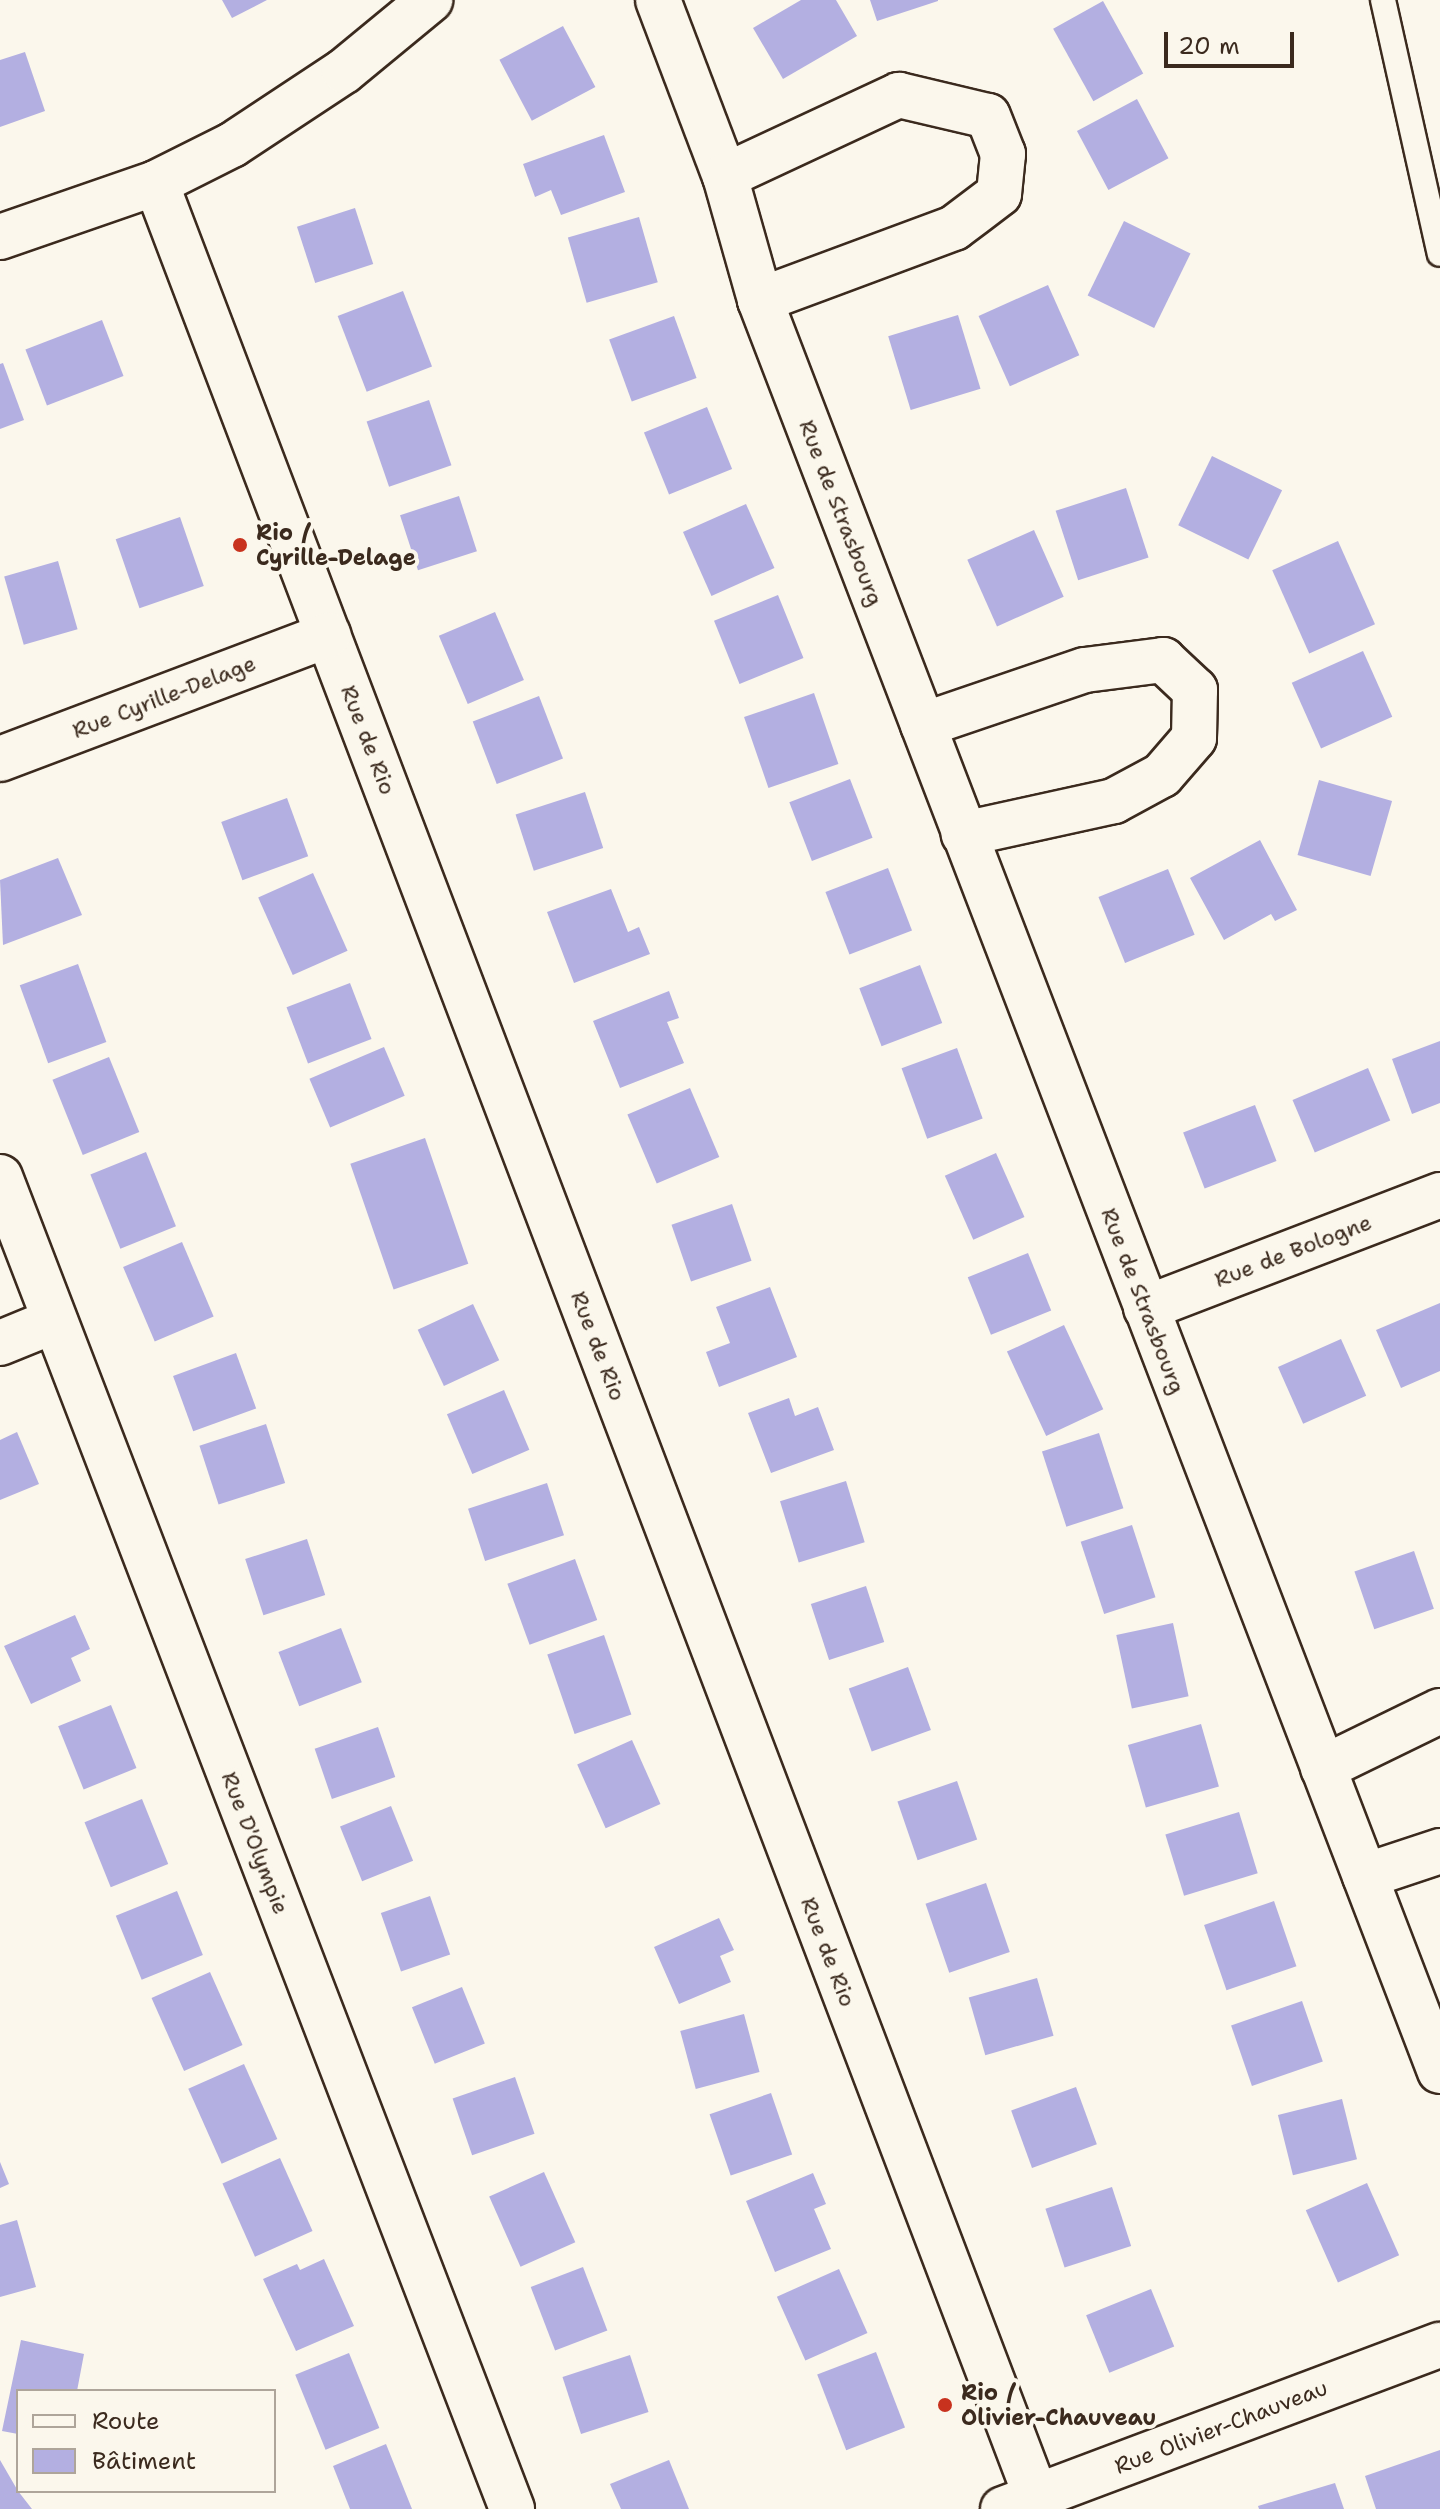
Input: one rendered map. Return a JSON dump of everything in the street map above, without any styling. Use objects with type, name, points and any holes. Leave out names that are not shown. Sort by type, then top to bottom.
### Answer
[{"type":"street","points":[[0,237],[156,183],[271,122],[365,56],[430,0]]},
{"type":"street","name":"Rue de Strasbourg","points":[[658,0],[725,176],[760,300],[1440,2071]]},
{"type":"street","points":[[725,176],[899,95],[988,116],[1003,154],[999,194],[954,228],[760,300]]},
{"type":"street","name":"Rue de Rio","points":[[156,183],[1027,2505]]},
{"type":"street","name":"Rue Cyrille-Delage","points":[[0,759],[328,635]]},
{"type":"street","points":[[923,725],[1085,670],[1163,660],[1195,690],[1194,738],[1162,775],[1114,801],[964,834]]},
{"type":"street","name":"Rue D'Olympie","points":[[0,1177],[512,2509]]},
{"type":"street","name":"Rue de Bologne","points":[[1146,1308],[1440,1195]]},
{"type":"street","points":[[0,1343],[54,1321]]},
{"type":"street","points":[[1323,1768],[1440,1711]]},
{"type":"street","points":[[1365,1876],[1440,1851]]},
{"type":"street","name":"Rue Olivier-Chauveau","points":[[1027,2505],[1440,2345]]},
{"type":"lane","points":[[1383,0],[1440,254]]},
{"type":"building","points":[[222,0],[267,0],[232,18]]},
{"type":"building","points":[[801,0],[836,0],[857,36],[783,79],[753,28]]},
{"type":"building","points":[[870,0],[938,0],[938,1],[877,21]]},
{"type":"building","points":[[1103,1],[1143,74],[1093,101],[1053,29]]},
{"type":"building","points":[[563,26],[595,87],[532,121],[499,60]]},
{"type":"building","points":[[25,52],[45,111],[0,127],[0,60]]},
{"type":"building","points":[[1137,99],[1168,158],[1108,190],[1077,131]]},
{"type":"building","points":[[604,135],[625,192],[561,215],[551,190],[535,197],[523,164]]},
{"type":"building","points":[[355,208],[373,264],[315,283],[297,227]]},
{"type":"building","points":[[639,217],[658,282],[587,303],[568,237]]},
{"type":"building","points":[[1124,221],[1191,253],[1154,328],[1088,296]]},
{"type":"building","points":[[1048,285],[1079,355],[1010,386],[979,316]]},
{"type":"building","points":[[403,291],[432,367],[367,392],[338,316]]},
{"type":"building","points":[[958,315],[981,389],[911,410],[888,336]]},
{"type":"building","points":[[674,316],[697,378],[632,402],[609,340]]},
{"type":"building","points":[[102,320],[124,376],[47,405],[25,349]]},
{"type":"building","points":[[3,363],[24,420],[0,429],[0,364]]},
{"type":"building","points":[[429,400],[451,465],[389,487],[367,421]]},
{"type":"building","points":[[707,407],[732,469],[669,495],[644,432]]},
{"type":"building","points":[[1212,456],[1282,490],[1248,559],[1178,525]]},
{"type":"building","points":[[1126,488],[1149,557],[1078,580],[1056,511]]},
{"type":"building","points":[[459,496],[477,551],[418,570],[400,515]]},
{"type":"building","points":[[746,504],[774,568],[711,596],[683,532]]},
{"type":"building","points":[[180,517],[204,586],[139,608],[116,539]]},
{"type":"building","points":[[1034,530],[1064,597],[997,626],[967,560]]},
{"type":"building","points":[[1338,541],[1375,624],[1309,653],[1272,570]]},
{"type":"building","points":[[58,561],[78,629],[24,645],[4,576]]},
{"type":"building","points":[[778,595],[803,658],[739,684],[714,621]]},
{"type":"building","points":[[495,612],[524,680],[468,704],[439,636]]},
{"type":"building","points":[[1363,651],[1392,717],[1321,749],[1292,683]]},
{"type":"building","points":[[814,693],[838,764],[768,788],[744,717]]},
{"type":"building","points":[[539,696],[563,759],[497,784],[473,721]]},
{"type":"building","points":[[850,779],[873,838],[812,861],[789,802]]},
{"type":"building","points":[[1319,780],[1392,801],[1371,876],[1298,855]]},
{"type":"building","points":[[585,792],[603,848],[534,871],[516,815]]},
{"type":"building","points":[[287,798],[308,856],[242,880],[221,822]]},
{"type":"building","points":[[1260,840],[1297,910],[1275,921],[1271,914],[1224,940],[1190,878]]},
{"type":"building","points":[[58,858],[82,915],[3,945],[0,880]]},
{"type":"building","points":[[888,868],[912,931],[849,955],[825,892]]},
{"type":"building","points":[[1168,869],[1195,935],[1125,963],[1098,897]]},
{"type":"building","points":[[313,873],[348,951],[293,975],[258,897]]},
{"type":"building","points":[[611,889],[628,932],[639,927],[650,954],[574,983],[547,912]]},
{"type":"building","points":[[78,964],[106,1042],[48,1063],[20,985]]},
{"type":"building","points":[[920,965],[942,1023],[882,1046],[859,988]]},
{"type":"building","points":[[350,983],[372,1039],[308,1063],[287,1007]]},
{"type":"building","points":[[669,991],[679,1018],[667,1022],[684,1063],[620,1088],[593,1021]]},
{"type":"building","points":[[1440,1041],[1440,1103],[1412,1114],[1392,1059]]},
{"type":"building","points":[[384,1047],[405,1096],[330,1127],[309,1079]]},
{"type":"building","points":[[957,1048],[983,1118],[927,1139],[902,1068]]},
{"type":"building","points":[[109,1057],[139,1132],[83,1155],[52,1080]]},
{"type":"building","points":[[1368,1068],[1390,1120],[1315,1153],[1293,1100]]},
{"type":"building","points":[[690,1088],[719,1157],[657,1184],[627,1115]]},
{"type":"building","points":[[1255,1105],[1277,1161],[1205,1189],[1183,1133]]},
{"type":"building","points":[[425,1138],[468,1264],[394,1289],[350,1164]]},
{"type":"building","points":[[146,1152],[176,1226],[120,1249],[90,1174]]},
{"type":"building","points":[[996,1153],[1024,1217],[973,1240],[945,1176]]},
{"type":"building","points":[[732,1204],[752,1261],[691,1282],[671,1225]]},
{"type":"building","points":[[182,1242],[214,1317],[155,1342],[123,1267]]},
{"type":"building","points":[[1028,1253],[1051,1310],[991,1335],[968,1277]]},
{"type":"building","points":[[770,1287],[797,1357],[719,1387],[706,1352],[730,1343],[716,1307]]},
{"type":"building","points":[[1440,1303],[1440,1371],[1401,1388],[1376,1330]]},
{"type":"building","points":[[473,1304],[499,1360],[444,1386],[418,1330]]},
{"type":"building","points":[[1064,1325],[1103,1409],[1046,1436],[1007,1352]]},
{"type":"building","points":[[1341,1339],[1366,1396],[1303,1424],[1278,1367]]},
{"type":"building","points":[[236,1353],[256,1408],[193,1431],[173,1376]]},
{"type":"building","points":[[504,1390],[529,1450],[472,1474],[447,1414]]},
{"type":"building","points":[[789,1398],[795,1416],[818,1407],[834,1450],[771,1473],[748,1413]]},
{"type":"building","points":[[266,1424],[285,1483],[219,1505],[199,1446]]},
{"type":"building","points":[[17,1432],[39,1484],[0,1500],[0,1440]]},
{"type":"building","points":[[1099,1433],[1123,1508],[1066,1527],[1042,1452]]},
{"type":"building","points":[[846,1481],[865,1542],[799,1562],[780,1501]]},
{"type":"building","points":[[547,1483],[564,1535],[485,1561],[468,1509]]},
{"type":"building","points":[[1132,1525],[1155,1597],[1104,1614],[1081,1542]]},
{"type":"building","points":[[307,1539],[325,1595],[263,1615],[245,1559]]},
{"type":"building","points":[[1414,1551],[1434,1609],[1374,1629],[1354,1572]]},
{"type":"building","points":[[575,1559],[597,1620],[530,1645],[507,1584]]},
{"type":"building","points":[[866,1586],[884,1642],[829,1660],[811,1604]]},
{"type":"building","points":[[75,1615],[90,1649],[71,1658],[81,1681],[31,1704],[4,1646]]},
{"type":"building","points":[[1173,1623],[1189,1696],[1132,1708],[1116,1635]]},
{"type":"building","points":[[341,1628],[362,1682],[299,1706],[278,1652]]},
{"type":"building","points":[[604,1635],[631,1714],[575,1734],[547,1655]]},
{"type":"building","points":[[908,1667],[931,1730],[872,1752],[849,1689]]},
{"type":"building","points":[[111,1705],[136,1768],[84,1789],[58,1726]]},
{"type":"building","points":[[1201,1724],[1219,1786],[1146,1807],[1128,1745]]},
{"type":"building","points":[[378,1727],[395,1777],[332,1799],[315,1749]]},
{"type":"building","points":[[632,1740],[660,1804],[606,1828],[577,1764]]},
{"type":"building","points":[[957,1781],[977,1840],[918,1860],[897,1802]]},
{"type":"building","points":[[142,1799],[168,1864],[111,1887],[85,1822]]},
{"type":"building","points":[[391,1806],[413,1861],[362,1881],[340,1827]]},
{"type":"building","points":[[1239,1812],[1258,1873],[1184,1896],[1165,1835]]},
{"type":"building","points":[[986,1883],[1010,1952],[949,1973],[925,1904]]},
{"type":"building","points":[[177,1891],[203,1955],[142,1980],[116,1916]]},
{"type":"building","points":[[430,1896],[450,1955],[401,1972],[381,1913]]},
{"type":"building","points":[[1274,1901],[1296,1966],[1226,1990],[1204,1925]]},
{"type":"building","points":[[719,1918],[734,1950],[720,1956],[731,1982],[679,2004],[654,1947]]},
{"type":"building","points":[[210,1972],[243,2045],[184,2071],[152,1998]]},
{"type":"building","points":[[1037,1978],[1054,2036],[985,2055],[969,1998]]},
{"type":"building","points":[[462,1987],[485,2044],[435,2064],[412,2007]]},
{"type":"building","points":[[1302,2001],[1323,2062],[1252,2086],[1231,2025]]},
{"type":"building","points":[[744,2014],[760,2072],[696,2089],[680,2031]]},
{"type":"building","points":[[244,2064],[277,2139],[222,2164],[188,2089]]},
{"type":"building","points":[[515,2077],[535,2134],[472,2155],[453,2098]]},
{"type":"building","points":[[1076,2087],[1097,2144],[1032,2168],[1011,2111]]},
{"type":"building","points":[[771,2093],[792,2154],[731,2176],[710,2114]]},
{"type":"building","points":[[1342,2099],[1357,2159],[1293,2175],[1278,2115]]},
{"type":"building","points":[[280,2158],[313,2231],[255,2257],[222,2184]]},
{"type":"building","points":[[0,2162],[9,2184],[0,2188]]},
{"type":"building","points":[[544,2172],[575,2242],[521,2267],[489,2196]]},
{"type":"building","points":[[813,2173],[826,2204],[814,2209],[831,2249],[775,2272],[746,2201]]},
{"type":"building","points":[[1367,2183],[1399,2255],[1338,2282],[1306,2210]]},
{"type":"building","points":[[1112,2187],[1131,2246],[1065,2268],[1045,2209]]},
{"type":"building","points":[[17,2220],[36,2287],[0,2297],[0,2225]]},
{"type":"building","points":[[324,2259],[354,2326],[296,2351],[263,2279],[297,2264],[300,2270]]},
{"type":"building","points":[[583,2267],[607,2330],[555,2351],[531,2287]]},
{"type":"building","points":[[839,2269],[867,2333],[805,2361],[777,2297]]},
{"type":"building","points":[[1151,2289],[1174,2346],[1109,2373],[1086,2315]]},
{"type":"building","points":[[21,2340],[84,2354],[77,2389],[16,2389],[16,2434],[2,2431]]},
{"type":"building","points":[[876,2352],[905,2428],[846,2450],[817,2375]]},
{"type":"building","points":[[349,2353],[379,2428],[326,2450],[295,2375]]},
{"type":"building","points":[[630,2355],[649,2412],[581,2434],[562,2377]]},
{"type":"building","points":[[386,2444],[412,2509],[350,2509],[333,2466]]},
{"type":"building","points":[[1440,2450],[1440,2509],[1376,2509],[1365,2476]]},
{"type":"building","points":[[0,2460],[16,2493],[20,2493],[32,2509],[0,2509]]},
{"type":"building","points":[[669,2460],[689,2509],[621,2509],[610,2484]]},
{"type":"building","points":[[1335,2483],[1344,2509],[1259,2509],[1258,2506]]},
{"type":"place","name":"Rio / Cyrille-Delage","points":[[240,545]]},
{"type":"place","name":"Rio / Olivier-Chauveau","points":[[945,2405]]}]
